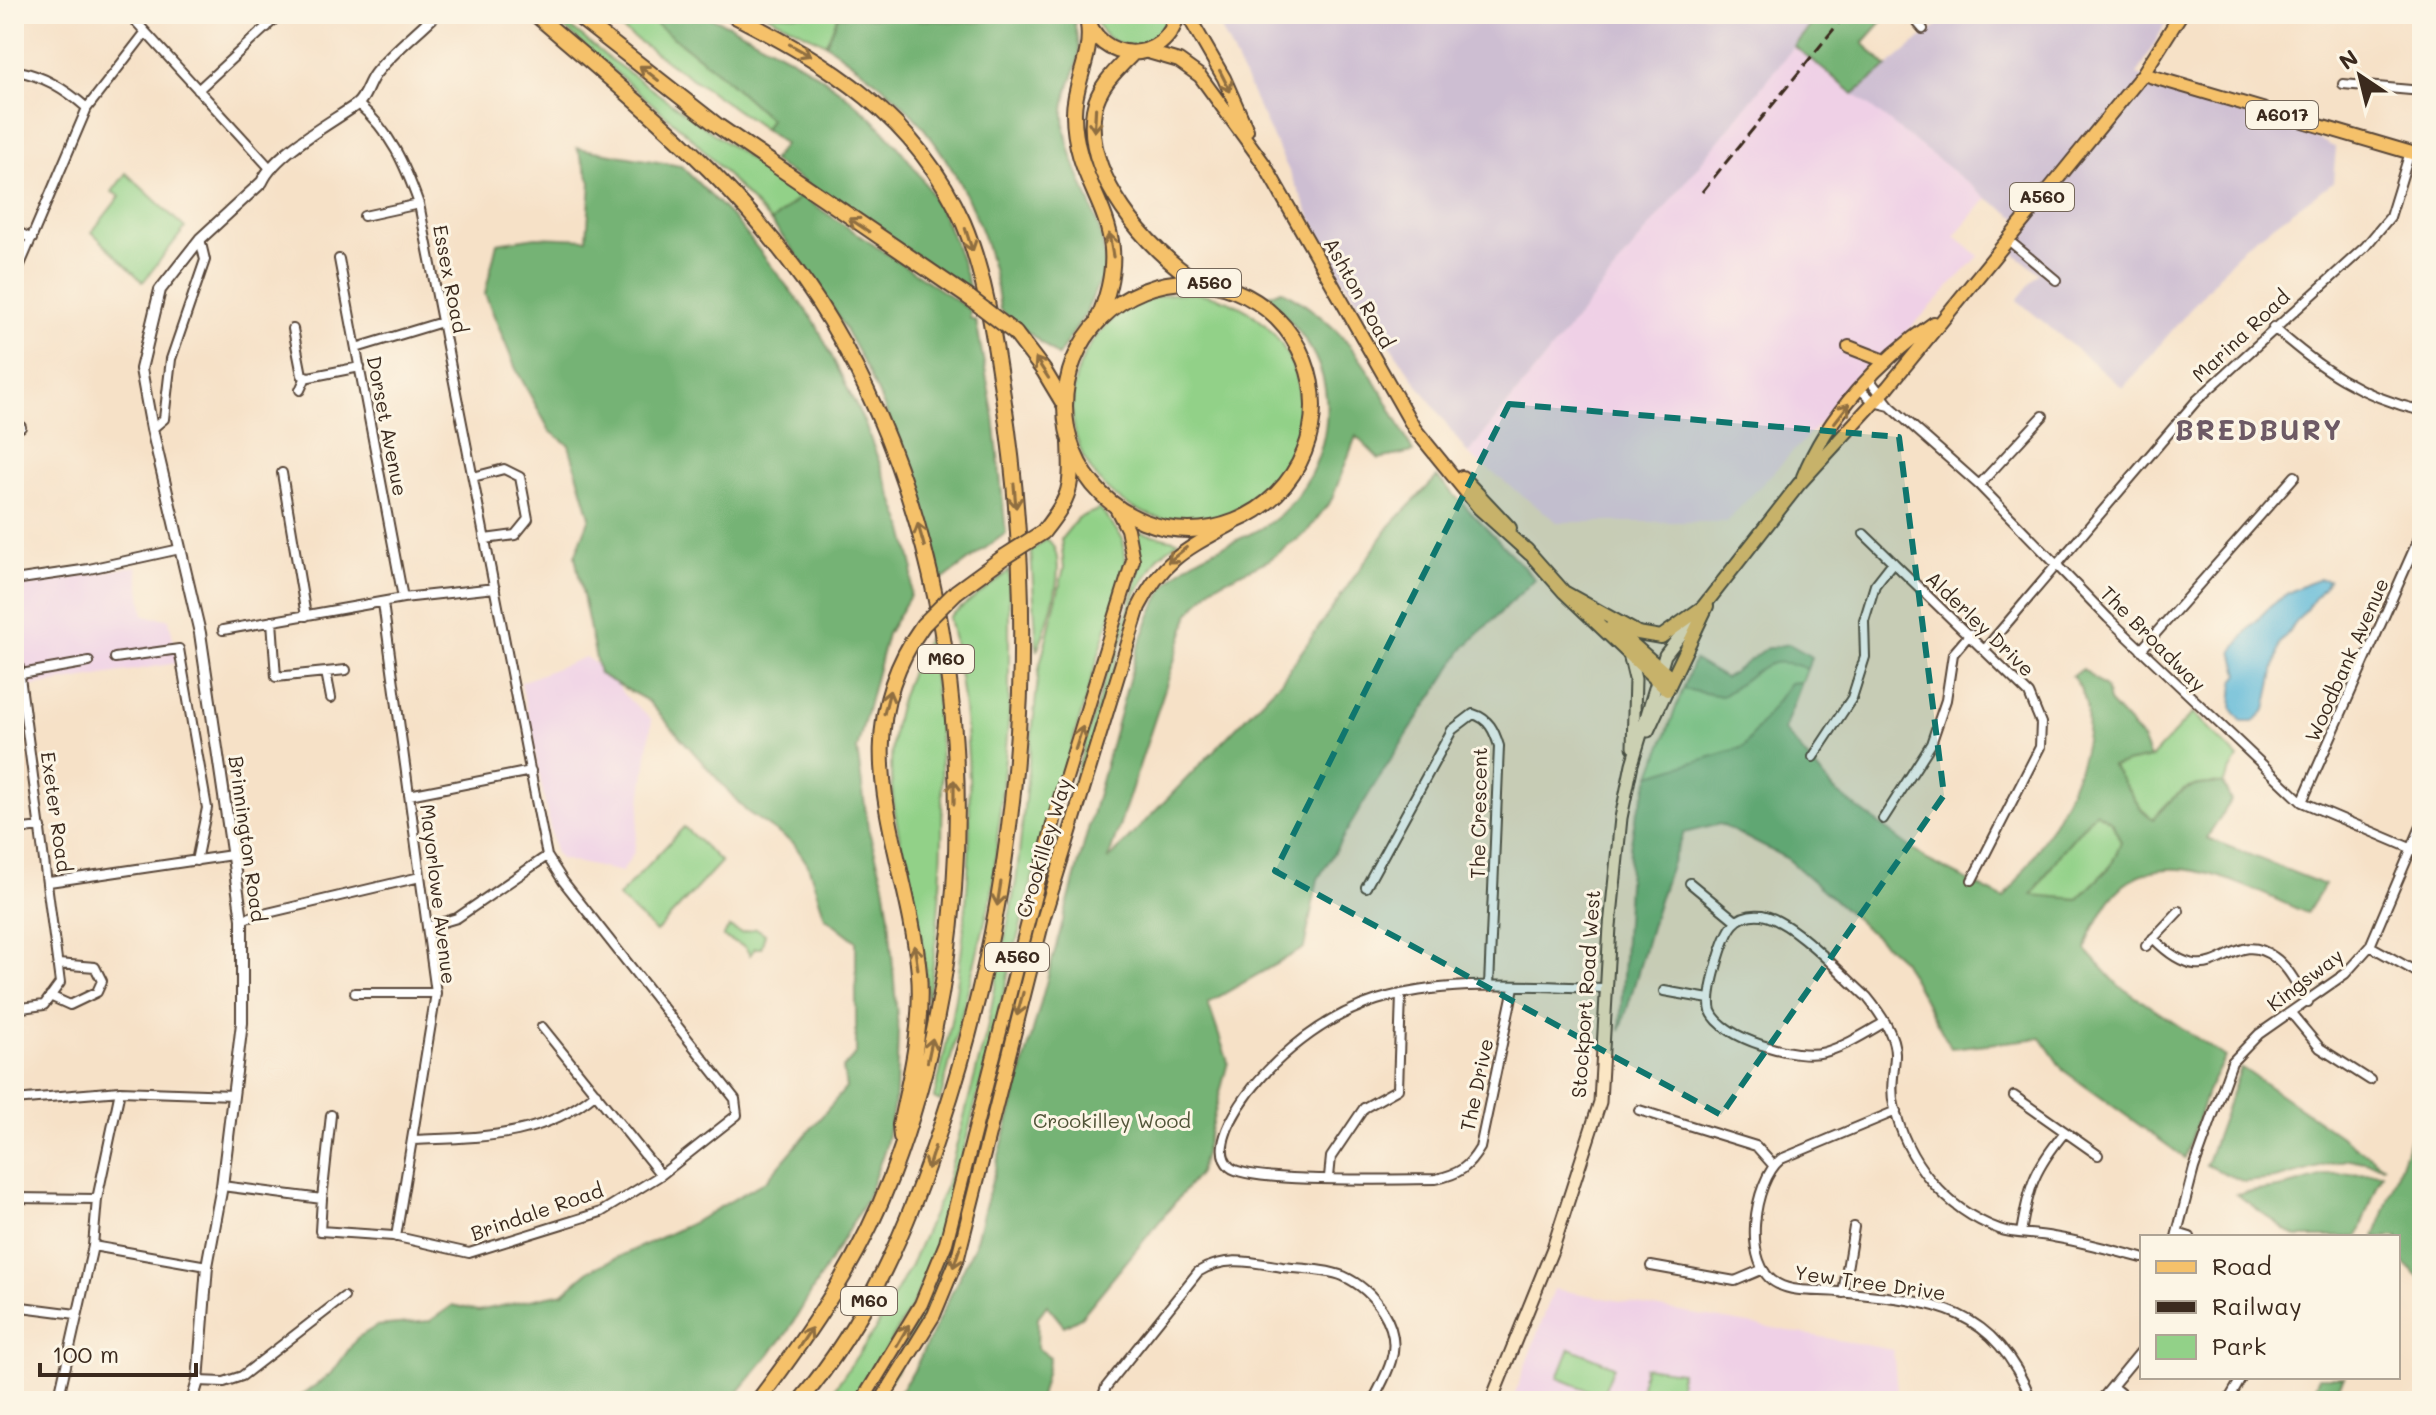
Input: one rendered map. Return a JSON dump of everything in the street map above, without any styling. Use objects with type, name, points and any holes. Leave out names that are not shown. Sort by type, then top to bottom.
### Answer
[{"type":"highway","name":"M60","points":[[535,14],[687,146],[757,221],[829,320],[869,393],[902,471],[942,620],[954,770],[954,884],[938,1014],[926,1071],[902,1145],[859,1249],[831,1299],[758,1401]]},
{"type":"highway","points":[[575,14],[718,126],[971,299],[1015,333],[1044,371],[1065,406]]},
{"type":"highway","name":"M60","points":[[731,14],[827,65],[876,102],[920,153],[963,222],[978,267],[996,351],[1009,432],[1021,567],[1022,660],[1018,752],[999,901],[959,1073],[920,1190],[877,1288],[800,1401]]},
{"type":"highway","points":[[913,14],[989,14]]},
{"type":"highway","points":[[1148,52],[1170,34],[1177,14]]},
{"type":"highway","name":"A560","points":[[1087,19],[1105,46],[1132,54],[1148,52]]},
{"type":"highway","name":"A560","points":[[1087,19],[1091,40],[1074,113],[1076,135],[1103,207],[1114,266],[1110,292],[1076,355],[1065,406],[1070,442],[1081,468],[1114,504],[1138,519],[1170,528],[1194,530],[1234,523],[1268,504],[1295,471],[1309,440],[1313,396],[1308,370],[1283,324],[1248,296],[1198,282],[1170,264],[1139,232],[1122,206],[1098,154],[1094,110],[1101,90],[1132,54]]},
{"type":"highway","name":"A560","points":[[1098,319],[1142,291],[1163,284],[1198,282]]},
{"type":"highway","name":"M60","points":[[902,1145],[900,1125],[920,1019],[919,974],[891,835],[882,777],[880,733],[900,661],[923,625],[956,592],[1043,532],[1065,505],[1072,481],[1070,442]]},
{"type":"main road","name":"Ashton Road","points":[[1187,14],[1224,78],[1256,151],[1414,428],[1433,451],[1479,493],[1564,592],[1630,658],[1664,680]]},
{"type":"main road","name":"A560","points":[[2143,74],[2181,14]]},
{"type":"main road","name":"Ashton Road","points":[[1148,52],[1179,61],[1200,76],[1256,151]]},
{"type":"main road","name":"A6017","points":[[2143,74],[2416,154]]},
{"type":"main road","name":"Stockport Road West","points":[[1664,680],[1670,645],[1802,480],[1878,398],[2143,74]]},
{"type":"main road","name":"Stockport Road West","points":[[1802,480],[1820,442],[1865,384],[1885,361],[1940,319]]},
{"type":"main road","points":[[1849,347],[1885,361]]},
{"type":"main road","name":"Crookilley Way","points":[[862,1401],[921,1304],[946,1243],[1055,815],[1133,560],[1127,529],[1114,504]]},
{"type":"main road","name":"Crookilley Way","points":[[881,1401],[934,1315],[958,1257],[1043,920],[1139,607],[1150,585],[1175,556],[1234,523]]},
{"type":"main road","name":"Ashton Road","points":[[1564,592],[1638,633],[1661,637],[1703,607]]},
{"type":"main road","name":"Stockport Road West","points":[[1632,764],[1664,680],[1712,596]]},
{"type":"main road","name":"Ashton Road","points":[[1591,608],[1664,680]]},
{"type":"main road","name":"Stockport Road West","points":[[1491,1401],[1553,1248],[1595,1120],[1605,1069],[1616,861],[1632,764],[1635,679],[1630,658]]},
{"type":"street","points":[[129,14],[269,167]]},
{"type":"street","points":[[255,14],[267,27]]},
{"type":"street","points":[[198,90],[280,14]]},
{"type":"street","points":[[358,104],[373,76],[436,14]]},
{"type":"street","points":[[1910,14],[1923,29]]},
{"type":"street","points":[[14,279],[87,108],[145,33]]},
{"type":"street","points":[[14,70],[38,75],[65,89],[87,108]]},
{"type":"street","points":[[2343,84],[2422,91]]},
{"type":"street","name":"Brinnington Road","points":[[192,1401],[198,1381],[207,1266],[222,1186],[242,1023],[242,919],[200,633],[141,369],[160,290],[200,239],[262,182],[269,167],[295,150],[324,123],[358,104]]},
{"type":"street","name":"Essex Road","points":[[358,104],[379,123],[398,152],[419,204],[547,856]]},
{"type":"street","name":"Marina Road","points":[[1985,649],[2197,400],[2273,327],[2365,247],[2390,217],[2416,154]]},
{"type":"street","points":[[364,216],[419,204]]},
{"type":"street","points":[[14,230],[32,239]]},
{"type":"street","points":[[152,429],[164,419],[171,359],[205,260],[200,239]]},
{"type":"street","points":[[2007,239],[2056,280]]},
{"type":"street","name":"Dorset Avenue","points":[[339,259],[403,598]]},
{"type":"street","points":[[356,348],[442,322]]},
{"type":"street","points":[[2273,327],[2337,379],[2395,405],[2422,411]]},
{"type":"street","points":[[293,329],[302,375],[306,377],[360,367]]},
{"type":"street","points":[[300,390],[306,377]]},
{"type":"street","name":"The Broadway","points":[[1865,384],[1979,485],[2141,650],[2302,802],[2422,853]]},
{"type":"street","points":[[1979,485],[2043,416]]},
{"type":"street","points":[[14,418],[21,427]]},
{"type":"street","points":[[473,477],[504,469],[520,477],[528,519],[515,535],[485,539]]},
{"type":"street","points":[[282,473],[306,616]]},
{"type":"street","points":[[2141,650],[2295,476]]},
{"type":"street","name":"Woodbank Avenue","points":[[2302,802],[2422,531]]},
{"type":"street","name":"Alderley Drive","points":[[1864,534],[2029,694],[2041,723],[2040,747],[1972,880]]},
{"type":"street","points":[[14,580],[89,569],[180,549]]},
{"type":"street","points":[[1813,757],[1852,698],[1865,657],[1868,609],[1875,585],[1893,562]]},
{"type":"street","points":[[223,630],[403,598],[495,588]]},
{"type":"street","name":"Mayorlowe Avenue","points":[[383,603],[436,993],[396,1237]]},
{"type":"street","points":[[272,621],[276,677],[346,670]]},
{"type":"street","name":"Exeter Road","points":[[14,631],[60,983],[50,996]]},
{"type":"street","points":[[1883,819],[1931,744],[1946,700],[1953,654],[1970,634]]},
{"type":"street","points":[[115,658],[179,649],[207,808],[196,861]]},
{"type":"street","points":[[21,674],[89,662]]},
{"type":"street","points":[[326,672],[331,698]]},
{"type":"street","name":"The Crescent","points":[[1366,887],[1452,730],[1473,714],[1483,718],[1494,730],[1499,746],[1489,986]]},
{"type":"street","points":[[409,795],[531,771]]},
{"type":"street","name":"Kingsway","points":[[2177,1235],[2194,1168],[2232,1062],[2259,1034],[2345,974],[2370,946],[2422,824]]},
{"type":"street","points":[[14,830],[41,827]]},
{"type":"street","points":[[49,882],[232,855]]},
{"type":"street","points":[[427,927],[457,918],[547,856]]},
{"type":"street","name":"Brindale Road","points":[[322,1199],[320,1231],[396,1237],[469,1253],[601,1212],[661,1175],[737,1115],[735,1099],[563,881],[547,856]]},
{"type":"street","points":[[242,919],[420,877]]},
{"type":"street","points":[[1690,883],[1736,921]]},
{"type":"street","points":[[2146,946],[2179,911]]},
{"type":"street","points":[[1885,1022],[1853,1040],[1811,1054],[1735,1037],[1721,1028],[1713,1015],[1709,999],[1726,936],[1736,921],[1755,915],[1780,921],[1867,997],[1885,1022],[1895,1054],[1892,1093],[1896,1111],[1925,1177],[1955,1207],[2001,1230],[2140,1258]]},
{"type":"street","points":[[2153,938],[2173,958],[2198,967],[2243,949],[2264,951],[2282,963],[2308,1002]]},
{"type":"street","points":[[2370,946],[2422,975]]},
{"type":"street","points":[[14,1009],[44,1005],[50,996],[70,1005],[97,992],[102,981],[95,967],[58,964]]},
{"type":"street","points":[[1329,1177],[1331,1157],[1364,1108],[1398,1089],[1401,994],[1489,986],[1608,988]]},
{"type":"street","name":"The Drive","points":[[1401,994],[1345,1013],[1267,1071],[1238,1108],[1222,1139],[1223,1154],[1229,1167],[1242,1173],[1283,1178],[1436,1179],[1456,1175],[1468,1168],[1480,1148],[1514,987]]},
{"type":"street","points":[[1664,991],[1709,999]]},
{"type":"street","points":[[355,993],[436,993]]},
{"type":"street","points":[[2291,1013],[2320,1048],[2370,1080]]},
{"type":"street","points":[[542,1027],[661,1175]]},
{"type":"street","points":[[58,1401],[93,1246],[97,1199],[120,1091]]},
{"type":"street","points":[[14,1100],[120,1091],[233,1095]]},
{"type":"street","points":[[412,1140],[507,1135],[571,1114],[596,1093]]},
{"type":"street","points":[[2014,1096],[2098,1155]]},
{"type":"street","points":[[1639,1110],[1756,1146],[1773,1165]]},
{"type":"street","points":[[1651,1266],[1735,1281],[1761,1270],[1757,1253],[1758,1194],[1773,1165],[1896,1111]]},
{"type":"street","points":[[222,1186],[322,1199],[331,1115]]},
{"type":"street","points":[[2021,1233],[2028,1193],[2039,1164],[2065,1132]]},
{"type":"street","points":[[14,1198],[97,1199]]},
{"type":"street","points":[[1843,1293],[1854,1227]]},
{"type":"street","points":[[93,1246],[207,1266]]},
{"type":"street","points":[[1101,1401],[1106,1387],[1126,1360],[1198,1272],[1210,1264],[1232,1260],[1342,1275],[1371,1294],[1386,1317],[1393,1337],[1392,1359],[1373,1401]]},
{"type":"street","name":"Yew Tree Drive","points":[[1761,1270],[1781,1286],[1948,1309],[1973,1320],[1995,1338],[2013,1359],[2032,1401]]},
{"type":"street","points":[[198,1381],[224,1382],[242,1376],[344,1297]]},
{"type":"street","points":[[14,1306],[76,1314]]},
{"type":"street","points":[[2100,1401],[2114,1388],[2140,1353]]},
{"type":"street","points":[[2228,1401],[2241,1379]]},
{"type":"street","points":[[2114,1388],[2130,1401]]},
{"type":"highlighted area","points":[[1509,404],[1899,437],[1944,795],[1721,1115],[1275,871]]},
{"type":"shaded area","points":[[1214,14],[1820,14],[1468,454],[1336,270]]},
{"type":"shaded area","points":[[1951,14],[2171,14],[2137,75],[2279,120],[2336,148],[2333,182],[2243,247],[2123,388],[2017,300],[2039,273],[2010,250],[2030,227],[1987,198],[1854,94]]},
{"type":"shaded area","points":[[1794,46],[1987,198],[1955,236],[1979,256],[1726,522],[1557,522],[1468,454]]},
{"type":"shaded area","points":[[137,566],[144,616],[169,619],[178,663],[27,687],[15,587]]},
{"type":"shaded area","points":[[585,657],[611,674],[623,694],[652,720],[634,852],[622,872],[560,859],[555,853],[521,682]]},
{"type":"shaded area","points":[[1554,1289],[1893,1350],[1898,1401],[1512,1401]]},
{"type":"green space","points":[[548,14],[554,14],[611,60],[801,196],[771,222],[692,138]]},
{"type":"green space","points":[[600,14],[660,14],[656,24],[718,72],[771,119],[764,129]]},
{"type":"green space","points":[[660,14],[697,14],[727,25],[805,67],[870,116],[921,178],[941,213],[958,250],[970,291],[772,161],[784,144],[764,129],[770,119],[718,72],[656,24]]},
{"type":"green space","points":[[765,14],[838,16],[826,44]]},
{"type":"green space","points":[[1074,14],[1079,56],[1065,101],[1064,116],[1072,158],[1096,219],[1105,260],[1103,282],[1099,282],[1086,313],[1058,356],[1000,310],[996,281],[978,223],[966,195],[934,142],[895,97],[826,44],[838,16],[975,22]]},
{"type":"green space","points":[[1094,14],[1168,14],[1154,38],[1131,46],[1108,38]]},
{"type":"green space","points":[[1820,14],[1889,14],[1863,43],[1887,67],[1854,94],[1794,46]]},
{"type":"green space","points":[[577,148],[681,166],[736,221],[815,322],[864,422],[902,522],[913,566],[910,596],[887,634],[857,749],[868,828],[884,884],[889,917],[898,1031],[896,1094],[885,1149],[866,1200],[787,1333],[731,1401],[294,1401],[332,1373],[357,1338],[377,1326],[430,1321],[453,1305],[478,1311],[563,1293],[590,1270],[694,1222],[767,1180],[846,1088],[843,1068],[856,1054],[856,941],[825,917],[808,865],[794,844],[746,811],[648,701],[599,674],[575,556],[590,517],[569,445],[550,431],[516,369],[485,294],[497,243],[536,237],[587,239],[591,182]]},
{"type":"green space","points":[[126,173],[185,228],[143,282],[92,232],[120,196],[112,192]]},
{"type":"green space","points":[[801,196],[970,310],[970,318],[976,321],[994,417],[1006,533],[942,580],[913,482],[877,391],[831,306],[771,222]]},
{"type":"green space","name":"Crookilley Wood","points":[[1281,290],[1306,305],[1345,340],[1375,380],[1413,452],[1379,459],[1356,436],[1332,499],[1306,533],[1269,560],[1214,585],[1190,613],[1108,860],[1281,681],[1390,526],[1437,477],[1535,579],[1464,648],[1375,784],[1318,879],[1304,948],[1208,1003],[1228,1062],[1199,1173],[1081,1317],[1064,1326],[1047,1305],[1038,1317],[1037,1348],[1050,1357],[1039,1401],[893,1401],[913,1372],[974,1247],[1137,650],[1154,608],[1165,588],[1180,571],[1276,518],[1292,503],[1315,465],[1326,421],[1323,378],[1305,339],[1263,297]]},
{"type":"green space","points":[[1186,293],[1208,295],[1230,302],[1267,326],[1291,363],[1298,385],[1298,429],[1291,451],[1267,488],[1230,512],[1208,519],[1186,521],[1164,519],[1142,512],[1105,488],[1081,451],[1074,429],[1072,407],[1074,385],[1081,363],[1105,326],[1142,302],[1164,295]]},
{"type":"green space","points":[[1100,509],[1123,539],[1126,564],[1036,865],[947,1216],[916,1298],[856,1401],[826,1401],[875,1330],[910,1267],[946,1185],[986,1034],[1016,882],[1039,669],[1064,568],[1061,539],[1078,518]]},
{"type":"green space","points":[[1135,531],[1179,541],[1159,556],[1137,592],[1051,876],[966,1205],[912,1341],[884,1388],[871,1401],[923,1308],[960,1210],[1055,848],[1100,693],[1134,591],[1140,564]]},
{"type":"green space","points":[[1047,539],[1054,549],[1057,577],[1051,610],[1037,651],[1031,551]]},
{"type":"green space","points":[[1009,571],[1009,716],[992,894],[940,1101],[934,1098],[958,980],[969,858],[966,736],[960,676],[949,617]]},
{"type":"green space","points":[[928,638],[939,730],[942,822],[938,915],[927,1007],[923,956],[896,821],[891,778],[893,734],[904,688]]},
{"type":"green space","points":[[1789,644],[1812,657],[1807,669],[1792,664],[1771,664],[1722,696],[1683,689],[1694,660],[1725,678],[1767,648]]},
{"type":"green space","points":[[1772,660],[1787,661],[1807,669],[1802,682],[1790,683],[1744,747],[1651,775],[1683,689],[1722,696]]},
{"type":"green space","points":[[2083,669],[2106,688],[2109,702],[2141,737],[2150,758],[2112,766],[2142,810],[2153,819],[2169,802],[2191,787],[2223,784],[2231,801],[2207,838],[2325,885],[2307,913],[2227,879],[2171,869],[2145,873],[2122,886],[2093,930],[2086,950],[2118,985],[2225,1057],[2207,1092],[2185,1158],[2063,1070],[2041,1038],[1951,1048],[1902,960],[1788,859],[1720,824],[1684,833],[1657,906],[1620,1031],[1630,847],[1635,819],[1651,775],[1744,747],[1790,683],[1802,682],[1784,730],[1834,790],[1927,860],[2004,899],[2054,822],[2082,759],[2087,728],[2085,700],[2072,676]],"holes":[[[2095,812],[2112,822],[2121,842],[2111,866],[2078,899],[2032,895],[2062,851]]]},
{"type":"green space","points":[[2193,713],[2238,758],[2223,784],[2191,787],[2169,802],[2153,819],[2142,810],[2111,765],[2151,758]]},
{"type":"green space","points":[[2095,812],[2112,822],[2121,842],[2111,866],[2078,899],[2032,896],[2062,851]]},
{"type":"green space","points":[[684,827],[721,862],[656,932],[618,897]]},
{"type":"green space","points":[[729,927],[741,933],[756,928],[765,934],[761,948],[755,948],[750,955],[745,947],[723,937]]},
{"type":"green space","points":[[2241,1068],[2384,1166],[2349,1159],[2275,1179],[2245,1182],[2206,1165]]},
{"type":"green space","points":[[2422,1119],[2422,1280],[2400,1260],[2400,1235],[2376,1235],[2411,1136]]},
{"type":"green space","points":[[2382,1173],[2359,1235],[2293,1235],[2236,1194],[2285,1187],[2331,1174]]},
{"type":"green space","points":[[1570,1348],[1614,1366],[1602,1396],[1558,1378]]},
{"type":"green space","points":[[1644,1367],[1681,1372],[1677,1401],[1639,1401]]},
{"type":"green space","points":[[2318,1379],[2343,1379],[2330,1401],[2309,1401]]},
{"type":"water","points":[[2320,579],[2329,580],[2280,643],[2266,710],[2253,722],[2242,722],[2232,709],[2234,681],[2239,674],[2233,651],[2270,607],[2292,591]]},
{"type":"railway","points":[[1702,192],[1846,14]]},
{"type":"district","name":"BREDBURY","points":[[2259,430]]}]
